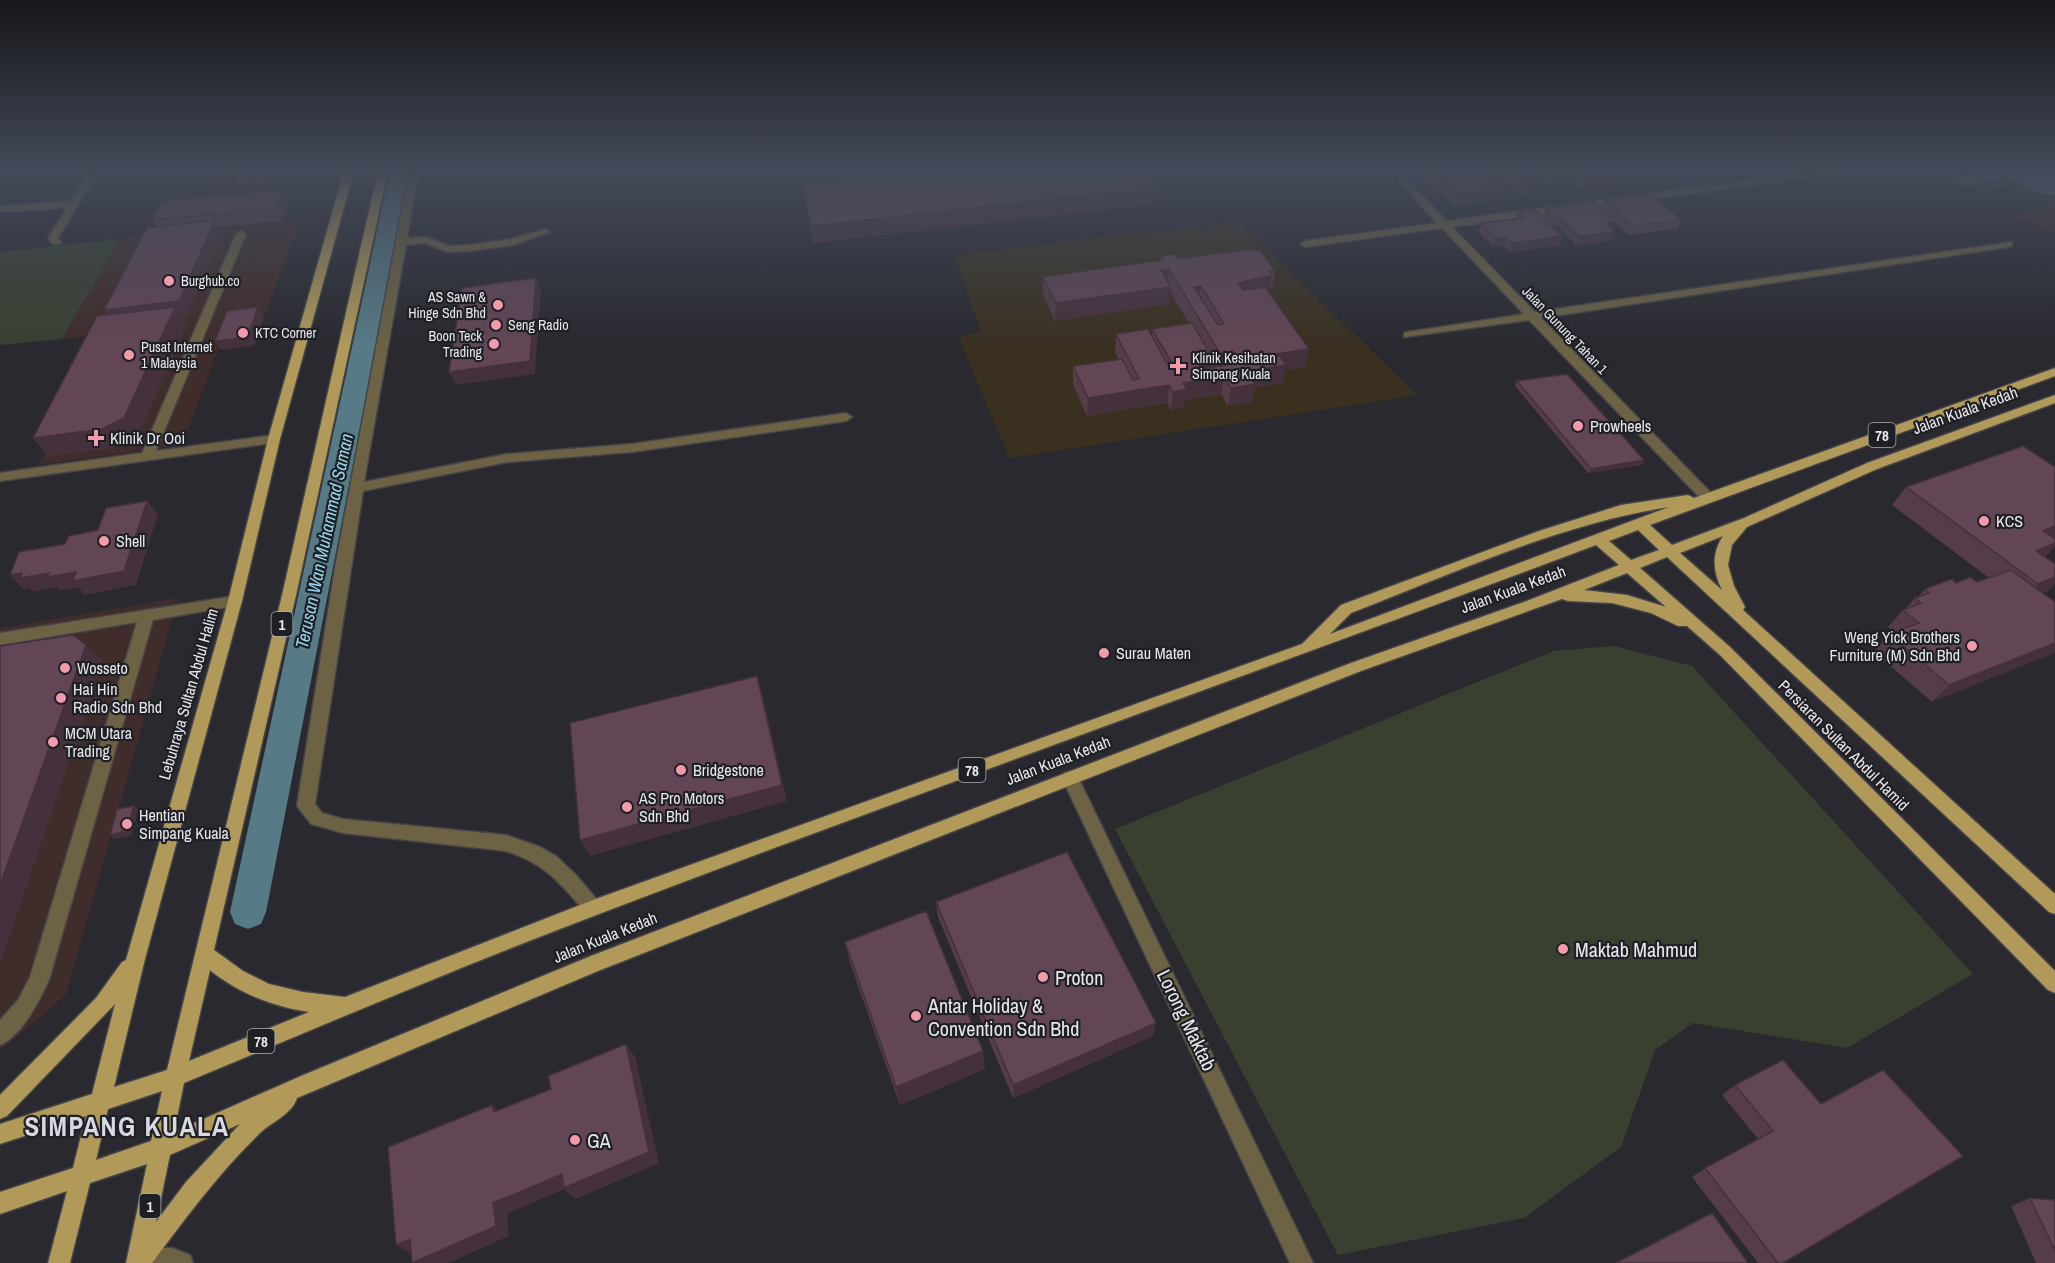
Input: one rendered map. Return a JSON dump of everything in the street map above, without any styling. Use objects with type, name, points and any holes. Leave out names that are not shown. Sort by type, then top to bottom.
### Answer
[{"type":"main road","name":"Lebuhraya Sultan Abdul Halim","points":[[59,1263],[136,959],[236,601],[274,439],[333,230]]},
{"type":"main road","name":"1","points":[[139,1263],[175,1077],[290,591],[370,230]]},
{"type":"main road","name":"Jalan Kuala Kedah","points":[[0,1134],[175,1077],[348,1005],[593,908],[1305,649],[1708,498],[2055,372]]},
{"type":"main road","name":"Jalan Kuala Kedah","points":[[0,1203],[162,1148],[308,1083],[591,965],[1356,667],[1552,597],[1749,521],[1872,466],[2055,399]]},
{"type":"main road","points":[[1305,649],[1346,609],[1533,538],[1621,510],[1708,498]]},
{"type":"main road","points":[[1747,622],[1731,596],[1721,572],[1721,551],[1731,534],[1749,521]]},
{"type":"main road","name":"Persiaran Sultan Abdul Hamid","points":[[1640,524],[2055,906]]},
{"type":"main road","name":"Persiaran Sultan Abdul Hamid","points":[[1599,540],[1725,651],[2055,984]]},
{"type":"main road","points":[[1552,597],[1580,595],[1610,597],[1641,604],[1671,616],[1700,632],[1725,651]]},
{"type":"main road","points":[[205,954],[226,972],[250,987],[312,1004],[348,1005]]},
{"type":"main road","points":[[0,1109],[103,1005],[136,959]]},
{"type":"main road","points":[[139,1263],[194,1190],[251,1127],[308,1083]]},
{"type":"street","points":[[56,242],[53,238],[58,230]]},
{"type":"street","points":[[402,230],[311,761],[306,806],[317,819],[343,826],[506,843],[529,851],[545,858],[561,872],[593,908]]},
{"type":"street","points":[[1305,244],[1408,230]]},
{"type":"street","name":"Jalan Gunung Tahan 1","points":[[1449,230],[1708,498]]},
{"type":"street","points":[[400,242],[426,240],[448,249],[469,248],[513,242],[545,232]]},
{"type":"street","points":[[147,457],[240,234]]},
{"type":"street","points":[[1408,335],[2008,244]]},
{"type":"street","points":[[357,488],[507,458],[632,448],[846,417]]},
{"type":"street","points":[[0,477],[274,439]]},
{"type":"street","points":[[0,639],[236,601]]},
{"type":"street","points":[[0,1035],[25,1007],[39,980],[146,617]]},
{"type":"street","name":"Lorong Maktab","points":[[1070,778],[1302,1263]]},
{"type":"street","points":[[139,1263],[157,1258],[177,1260],[182,1263]]},
{"type":"shaded area","points":[[206,230],[297,230],[265,313],[230,318],[182,445],[38,465],[103,334],[62,339],[120,239]]},
{"type":"shaded area","name":"Klinik Kesihatan Simpang Kuala","points":[[1163,230],[1247,230],[1417,395],[1009,458],[958,336],[981,332],[954,255]]},
{"type":"shaded area","points":[[178,598],[66,995],[0,1051],[0,628]]},
{"type":"green space","points":[[120,239],[62,339],[0,345],[0,252]]},
{"type":"green space","name":"Maktab Mahmud","points":[[1614,646],[1692,666],[1973,974],[1847,1048],[1693,1023],[1655,1050],[1621,1147],[1524,1218],[1338,1255],[1115,829],[1554,651]]},
{"type":"building","points":[[146,230],[211,230],[179,301],[104,310]]},
{"type":"building","points":[[1488,230],[1556,230],[1562,236],[1513,243],[1507,237],[1496,238]]},
{"type":"building","points":[[1573,230],[1612,230],[1614,232],[1579,236]]},
{"type":"building","points":[[1260,250],[1275,271],[1269,271],[1272,275],[1238,283],[1243,290],[1265,287],[1309,349],[1274,354],[1276,357],[1280,356],[1286,365],[1247,371],[1255,384],[1231,388],[1224,377],[1183,383],[1187,389],[1173,392],[1169,385],[1088,398],[1073,366],[1122,359],[1133,380],[1139,379],[1116,334],[1148,329],[1170,369],[1175,368],[1152,329],[1192,323],[1216,364],[1199,367],[1201,369],[1227,365],[1169,269],[1161,270],[1171,287],[1056,303],[1043,277],[1163,260],[1160,256],[1174,254],[1177,259]],"holes":[[[1201,286],[1224,324],[1218,325],[1194,287]],[[1260,357],[1262,359],[1252,361],[1250,358]]]},
{"type":"building","points":[[536,278],[530,361],[449,372],[462,288]]},
{"type":"building","points":[[175,307],[124,418],[102,429],[33,438],[97,316]]},
{"type":"building","points":[[258,307],[248,337],[215,341],[227,311]]},
{"type":"building","points":[[1567,374],[1644,460],[1591,469],[1517,381]]},
{"type":"building","name":"KCS","points":[[2023,446],[2055,467],[2055,526],[2043,531],[2055,539],[2055,543],[2036,551],[2055,564],[2055,577],[2038,584],[1906,487]]},
{"type":"building","points":[[147,501],[124,571],[73,581],[76,572],[47,577],[49,573],[20,578],[22,573],[10,575],[19,552],[65,544],[69,536],[98,530],[106,508]]},
{"type":"building","name":"Weng Yick Brothers Furniture (M) Sdn Bhd","points":[[2011,570],[2055,602],[2055,643],[1949,685],[1889,634],[1919,623],[1903,610],[1921,603],[1915,598],[1929,593],[1925,589],[1952,579],[1956,583],[1970,577],[1977,582]]},
{"type":"building","points":[[73,635],[86,645],[0,885],[0,646]]},
{"type":"building","name":"Bridgestone","points":[[757,676],[782,785],[580,840],[570,723]]},
{"type":"building","points":[[134,806],[126,831],[110,835],[117,809]]},
{"type":"building","name":"Proton","points":[[1067,852],[1156,1023],[1013,1085],[936,902]]},
{"type":"building","name":"Antar Holiday & Convention Sdn Bhd","points":[[926,911],[983,1051],[896,1087],[845,942]]},
{"type":"building","points":[[626,1044],[649,1152],[564,1188],[562,1174],[493,1203],[496,1226],[412,1263],[410,1239],[396,1245],[388,1147],[492,1105],[494,1112],[551,1089],[548,1076]]},
{"type":"building","points":[[1783,1060],[1821,1104],[1883,1070],[1963,1156],[1783,1263],[1778,1263],[1705,1168],[1773,1131],[1735,1085]]},
{"type":"building","points":[[2030,1198],[2055,1200],[2055,1251]]},
{"type":"building","points":[[1712,1213],[1748,1263],[1616,1263]]},
{"type":"waterway","name":"Terusan Wan Muhammad Saman","points":[[248,912],[388,230]]},
{"type":"place","name":"Burghub.co","points":[[169,281]]},
{"type":"place","name":"AS Sawn & Hinge Sdn Bhd","points":[[498,305]]},
{"type":"place","name":"Seng Radio","points":[[496,325]]},
{"type":"place","name":"KTC Corner","points":[[243,333]]},
{"type":"place","name":"Boon Teck Trading","points":[[494,344]]},
{"type":"place","name":"Pusat Internet 1 Malaysia","points":[[129,355]]},
{"type":"place","name":"Klinik Kesihatan Simpang Kuala","points":[[1178,366]]},
{"type":"place","name":"Prowheels","points":[[1578,426]]},
{"type":"place","name":"Klinik Dr Ooi","points":[[96,438]]},
{"type":"place","name":"KCS","points":[[1984,521]]},
{"type":"place","name":"Shell","points":[[104,541]]},
{"type":"place","name":"Weng Yick Brothers Furniture (M) Sdn Bhd","points":[[1972,646]]},
{"type":"place","name":"Surau Maten","points":[[1104,653]]},
{"type":"place","name":"Wosseto","points":[[65,668]]},
{"type":"place","name":"Hai Hin Radio Sdn Bhd","points":[[61,698]]},
{"type":"place","name":"MCM Utara Trading","points":[[53,742]]},
{"type":"place","name":"Bridgestone","points":[[681,770]]},
{"type":"place","name":"AS Pro Motors Sdn Bhd","points":[[627,807]]},
{"type":"place","name":"Hentian Simpang Kuala","points":[[127,824]]},
{"type":"place","name":"Maktab Mahmud","points":[[1563,949]]},
{"type":"place","name":"Proton","points":[[1043,977]]},
{"type":"place","name":"Antar Holiday & Convention Sdn Bhd","points":[[916,1016]]},
{"type":"place","name":"GA","points":[[575,1140]]},
{"type":"district","name":"SIMPANG KUALA","points":[[127,1126]]}]
